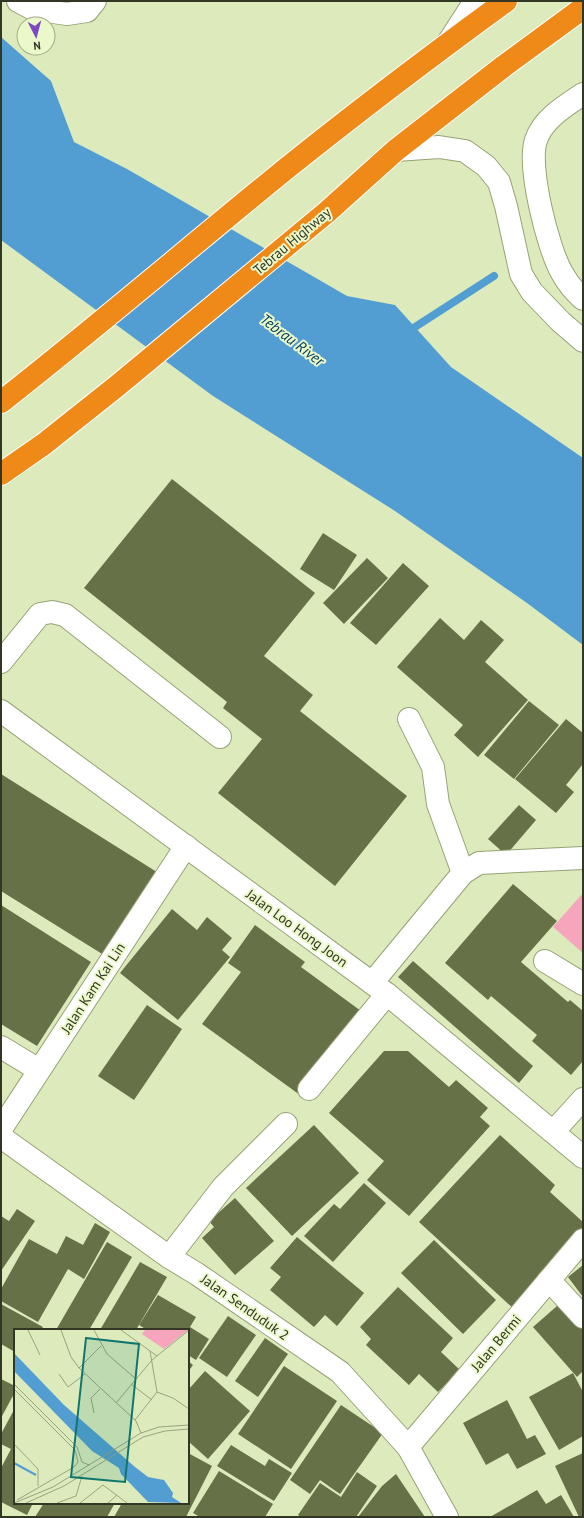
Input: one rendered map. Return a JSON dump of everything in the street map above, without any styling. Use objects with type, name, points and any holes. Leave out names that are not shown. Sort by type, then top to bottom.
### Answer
[{"type":"highway","points":[[1,402],[74,345],[287,168],[447,44],[506,1]]},
{"type":"highway","name":"Tebrau Highway","points":[[1,474],[44,444],[118,386],[327,212],[396,150],[504,66],[583,8]]},
{"type":"street","points":[[18,1],[32,9],[67,14],[87,11],[95,1]]},
{"type":"street","points":[[447,44],[475,1]]},
{"type":"street","points":[[583,94],[551,118],[540,131],[535,141],[534,167],[539,201],[552,250],[562,273],[577,294],[583,299]]},
{"type":"street","points":[[396,150],[439,147],[465,151],[486,166],[499,182],[506,206],[521,274],[532,292],[561,322],[583,341]]},
{"type":"street","points":[[1,662],[40,614],[52,612],[65,615],[220,737]]},
{"type":"street","name":"Jalan Loo Hong Joon","points":[[1,711],[380,989],[554,1131],[583,1157]]},
{"type":"street","points":[[409,719],[433,767],[438,804],[463,873]]},
{"type":"street","name":"Jalan Kam Kai Lin","points":[[1,1129],[186,846]]},
{"type":"street","points":[[309,1089],[463,873],[479,864],[583,858]]},
{"type":"street","points":[[545,961],[583,984]]},
{"type":"street","points":[[1,1047],[39,1070]]},
{"type":"street","points":[[554,1131],[583,1099]]},
{"type":"street","points":[[169,1257],[224,1187],[286,1124]]},
{"type":"street","name":"Jalan Senduduk 2","points":[[1,1137],[169,1257],[197,1274],[340,1372],[408,1447],[447,1517]]},
{"type":"street","name":"Jalan Bermi","points":[[408,1447],[583,1240]]},
{"type":"street","points":[[549,1280],[583,1317]]},
{"type":"shaded area","points":[[583,893],[583,953],[553,927]]},
{"type":"water","name":"Tebrau River","points":[[1,37],[16,50],[16,56],[23,56],[51,81],[74,142],[127,169],[347,296],[395,305],[451,367],[583,458],[583,645],[527,603],[395,511],[213,396],[1,240]]},
{"type":"building","points":[[172,479],[315,593],[264,656],[313,695],[300,711],[407,796],[335,886],[218,793],[262,739],[223,708],[227,702],[84,588]]},
{"type":"building","points":[[323,533],[357,555],[334,590],[300,569]]},
{"type":"building","points":[[367,558],[388,578],[344,624],[323,603]]},
{"type":"building","points":[[403,563],[429,586],[376,645],[350,623]]},
{"type":"building","points":[[440,618],[464,640],[481,620],[504,640],[485,662],[528,700],[478,757],[454,735],[463,725],[397,667]]},
{"type":"building","points":[[529,701],[559,725],[514,779],[484,755]]},
{"type":"building","points":[[566,719],[583,733],[583,764],[566,785],[574,792],[556,813],[515,779]]},
{"type":"building","points":[[1,774],[160,874],[107,957],[1,891]]},
{"type":"building","points":[[519,805],[536,820],[506,855],[488,839]]},
{"type":"building","points":[[513,884],[557,921],[521,962],[568,1002],[570,1000],[583,1011],[583,1061],[571,1075],[532,1041],[537,1035],[491,996],[488,1000],[445,963]]},
{"type":"building","points":[[1,905],[91,962],[37,1046],[1,1024]]},
{"type":"building","points":[[172,909],[197,930],[207,917],[232,938],[222,950],[230,957],[178,1020],[120,973]]},
{"type":"building","points":[[255,925],[305,962],[301,967],[361,1011],[300,1095],[202,1024],[241,972],[228,963]]},
{"type":"building","points":[[413,961],[533,1066],[519,1083],[398,977]]},
{"type":"building","points":[[147,1005],[182,1029],[134,1100],[98,1076]]},
{"type":"building","points":[[384,1051],[408,1051],[449,1087],[456,1080],[488,1108],[480,1117],[490,1126],[409,1216],[367,1180],[384,1161],[329,1113]]},
{"type":"building","points":[[314,1125],[359,1173],[292,1236],[246,1188]]},
{"type":"building","points":[[500,1135],[555,1185],[550,1192],[583,1222],[583,1236],[515,1310],[419,1222]]},
{"type":"building","points":[[364,1183],[386,1203],[333,1262],[304,1236],[334,1204],[340,1209]]},
{"type":"building","points":[[235,1198],[274,1241],[235,1275],[202,1238],[214,1227],[209,1221]]},
{"type":"building","points":[[17,1209],[35,1221],[1,1271],[1,1216],[9,1221]]},
{"type":"building","points":[[95,1223],[110,1232],[84,1279],[68,1269],[38,1322],[1,1301],[1,1289],[29,1239],[57,1254],[66,1236],[83,1245]]},
{"type":"building","points":[[297,1237],[364,1293],[337,1326],[325,1315],[314,1327],[270,1290],[281,1277],[270,1268]]},
{"type":"building","points":[[434,1240],[496,1300],[463,1334],[401,1273]]},
{"type":"building","points":[[107,1242],[132,1257],[90,1329],[57,1329]]},
{"type":"building","points":[[140,1262],[167,1277],[137,1329],[101,1329]]},
{"type":"building","points":[[583,1265],[583,1297],[568,1277]]},
{"type":"building","points":[[398,1287],[453,1338],[441,1352],[460,1370],[438,1392],[419,1374],[409,1385],[366,1345],[371,1339],[360,1327]]},
{"type":"building","points":[[158,1295],[196,1317],[190,1327],[209,1339],[196,1360],[189,1356],[189,1329],[145,1329],[139,1325]]},
{"type":"building","points":[[565,1299],[583,1320],[583,1371],[577,1377],[533,1327]]},
{"type":"building","points":[[1,1304],[43,1327],[42,1329],[14,1329],[14,1351],[1,1344]]},
{"type":"building","points":[[228,1316],[256,1335],[227,1377],[199,1358]]},
{"type":"building","points":[[265,1338],[288,1354],[258,1397],[235,1381]]},
{"type":"building","points":[[189,1362],[193,1365],[189,1371]]},
{"type":"building","points":[[284,1366],[337,1401],[291,1469],[238,1434]]},
{"type":"building","points":[[205,1371],[250,1411],[208,1459],[189,1442],[189,1389]]},
{"type":"building","points":[[573,1373],[583,1392],[583,1436],[559,1450],[529,1397]]},
{"type":"building","points":[[1,1379],[14,1386],[14,1394],[1,1418]]},
{"type":"building","points":[[507,1400],[527,1439],[535,1435],[546,1454],[517,1469],[508,1453],[486,1465],[463,1423]]},
{"type":"building","points":[[341,1405],[383,1433],[340,1494],[320,1480],[310,1494],[290,1480]]},
{"type":"building","points":[[14,1410],[14,1504],[32,1504],[27,1515],[1,1502],[1,1468],[11,1449],[1,1444],[1,1434]]},
{"type":"building","points":[[231,1445],[265,1466],[269,1459],[292,1473],[274,1501],[217,1466]]},
{"type":"building","points":[[583,1453],[583,1517],[579,1517],[555,1466]]},
{"type":"building","points":[[189,1454],[212,1466],[186,1517],[114,1517],[121,1504],[189,1504]]},
{"type":"building","points":[[219,1471],[273,1504],[265,1517],[200,1517],[193,1513]]},
{"type":"building","points":[[357,1472],[377,1486],[356,1517],[301,1517],[298,1515],[320,1483],[341,1497]]},
{"type":"building","points":[[396,1474],[425,1517],[358,1517],[382,1486]]},
{"type":"building","points":[[537,1490],[546,1504],[561,1495],[574,1517],[490,1517]]},
{"type":"building","points":[[43,1504],[114,1504],[107,1517],[35,1517]]},
{"type":"waterway","points":[[415,327],[494,276]]}]
